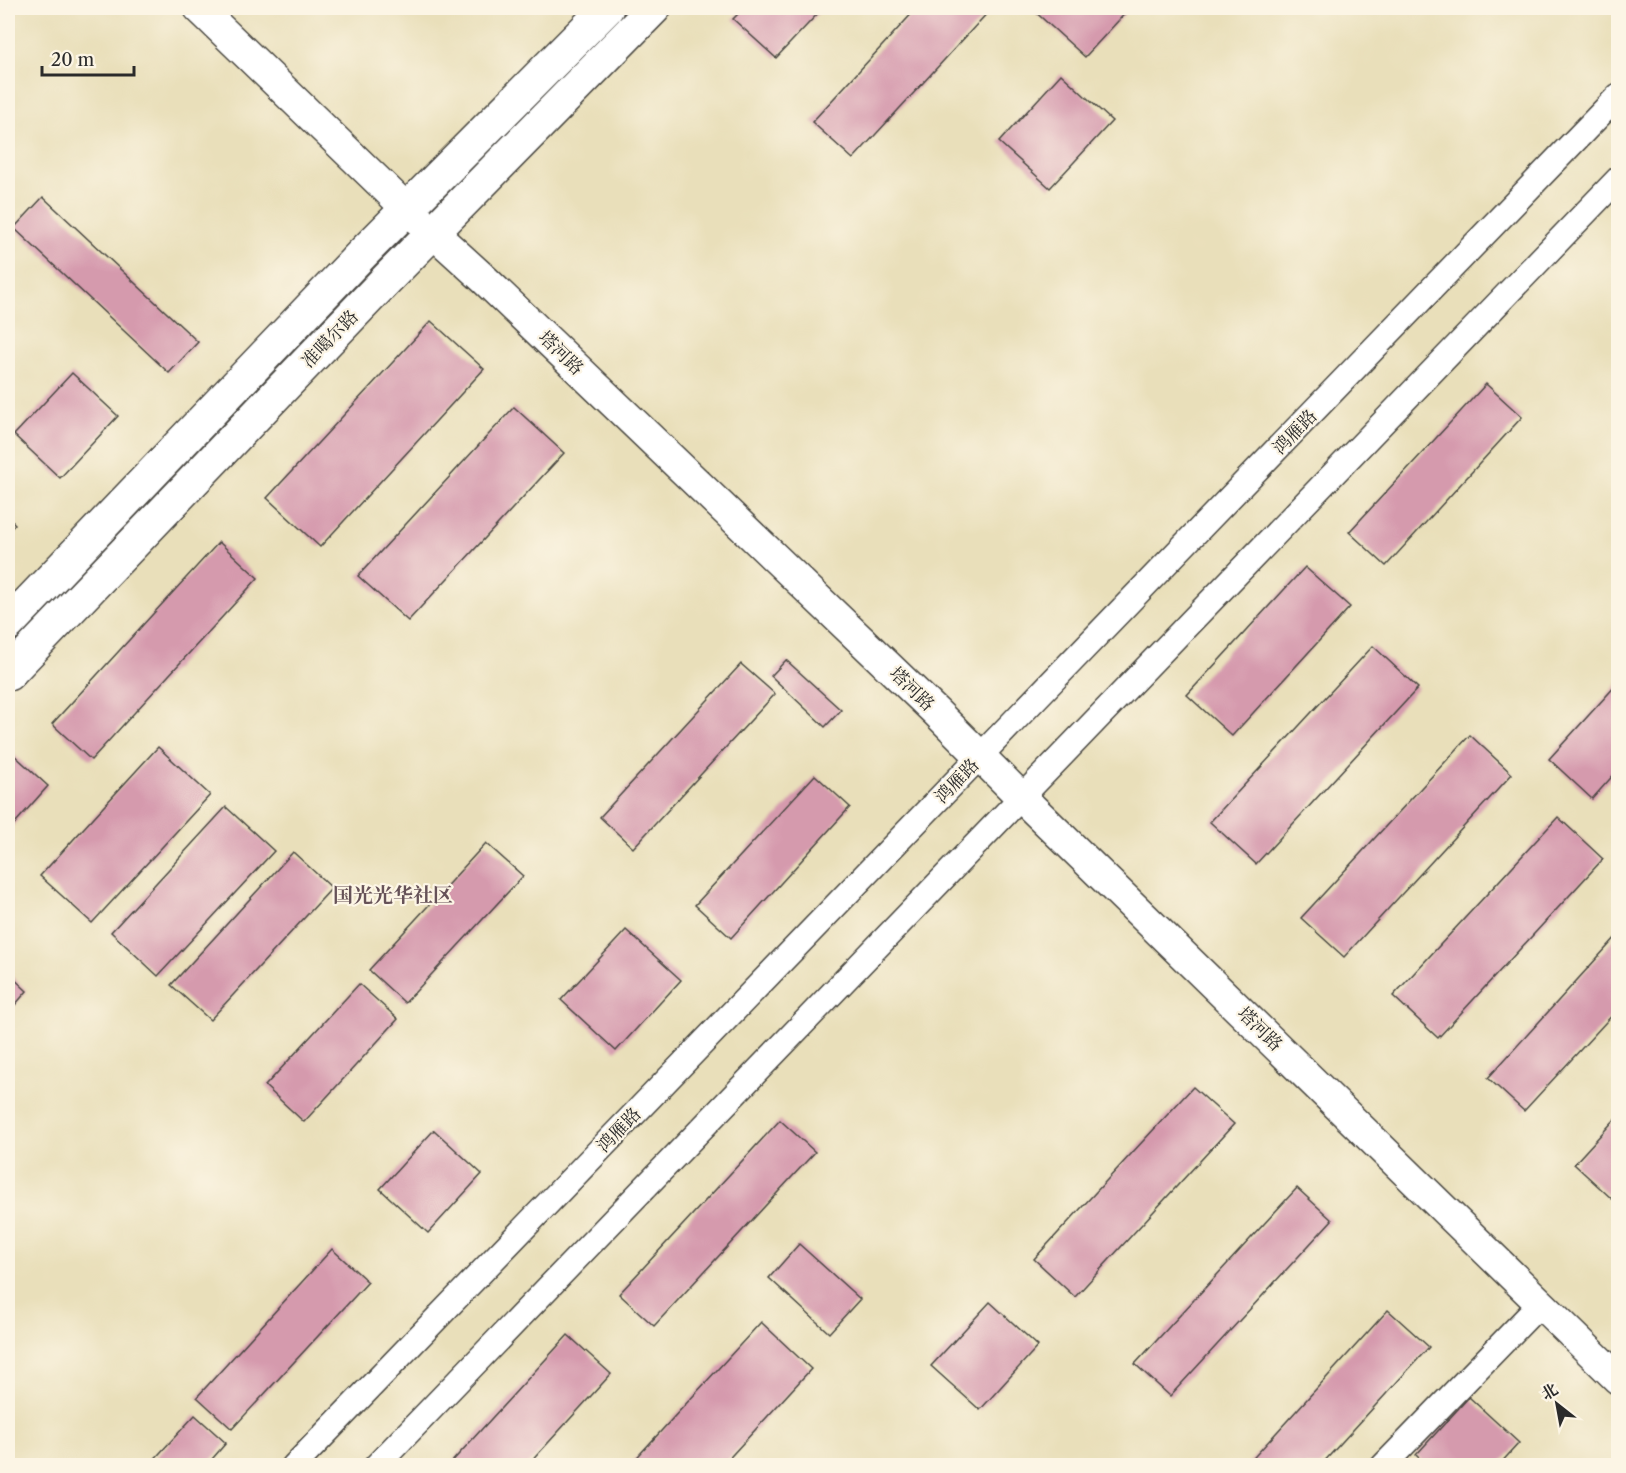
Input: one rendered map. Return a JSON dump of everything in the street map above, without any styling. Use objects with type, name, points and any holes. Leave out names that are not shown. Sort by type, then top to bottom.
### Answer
[{"type":"main road","name":"准噶尔路","points":[[8,624],[407,209],[607,8]]},
{"type":"main road","name":"准噶尔路","points":[[8,674],[433,233],[654,8]]},
{"type":"street","name":"塔河路","points":[[199,8],[407,209],[485,280],[919,695],[1618,1379]]},
{"type":"street","name":"鸿雁路","points":[[294,1466],[1618,96]]},
{"type":"street","points":[[376,1466],[1618,179]]},
{"type":"street","points":[[1383,1466],[1540,1303]]},
{"type":"building","points":[[744,8],[823,8],[776,58],[733,19]]},
{"type":"building","points":[[917,8],[991,9],[853,159],[812,122]]},
{"type":"building","points":[[1031,8],[1130,8],[1085,57]]},
{"type":"building","points":[[1061,74],[1112,121],[1050,188],[999,142]]},
{"type":"building","points":[[43,197],[198,342],[169,373],[14,228]]},
{"type":"building","points":[[431,321],[484,369],[320,547],[267,498]]},
{"type":"building","points":[[72,373],[118,416],[60,478],[14,435]]},
{"type":"building","points":[[1486,384],[1522,417],[1386,566],[1349,532]]},
{"type":"building","points":[[514,407],[564,453],[408,621],[358,576]]},
{"type":"building","points":[[8,517],[15,524],[8,532]]},
{"type":"building","points":[[219,542],[258,578],[91,760],[52,724]]},
{"type":"building","points":[[1305,567],[1350,607],[1232,736],[1187,695]]},
{"type":"building","points":[[1373,646],[1418,688],[1256,864],[1210,822]]},
{"type":"building","points":[[786,660],[841,710],[825,727],[771,676]]},
{"type":"building","points":[[741,664],[775,694],[633,848],[600,817]]},
{"type":"building","points":[[1618,683],[1618,770],[1592,799],[1549,759]]},
{"type":"building","points":[[1470,735],[1512,774],[1344,957],[1301,918]]},
{"type":"building","points":[[158,747],[210,795],[92,923],[40,876]]},
{"type":"building","points":[[13,754],[48,786],[8,831],[8,760]]},
{"type":"building","points":[[815,775],[850,807],[731,938],[695,905]]},
{"type":"building","points":[[226,807],[274,851],[158,976],[111,932]]},
{"type":"building","points":[[1558,817],[1603,859],[1438,1038],[1393,996]]},
{"type":"building","points":[[486,843],[523,876],[405,1003],[369,970]]},
{"type":"building","points":[[293,852],[332,888],[210,1020],[171,985]]},
{"type":"building","points":[[626,930],[681,980],[616,1051],[561,1000]]},
{"type":"building","points":[[1618,935],[1618,1009],[1524,1111],[1488,1078]]},
{"type":"building","points":[[8,973],[27,991],[8,1013]]},
{"type":"building","points":[[359,984],[398,1019],[304,1122],[265,1086]]},
{"type":"building","points":[[1193,1087],[1234,1124],[1075,1297],[1034,1259]]},
{"type":"building","points":[[1618,1116],[1618,1192],[1612,1199],[1574,1164]]},
{"type":"building","points":[[780,1120],[815,1152],[654,1326],[619,1294]]},
{"type":"building","points":[[434,1130],[482,1174],[428,1233],[380,1189]]},
{"type":"building","points":[[1297,1188],[1332,1220],[1170,1396],[1135,1364]]},
{"type":"building","points":[[799,1244],[860,1299],[829,1333],[769,1278]]},
{"type":"building","points":[[332,1249],[368,1282],[232,1429],[197,1397]]},
{"type":"building","points":[[990,1302],[1038,1346],[980,1410],[931,1366]]},
{"type":"building","points":[[1388,1310],[1429,1347],[1320,1466],[1246,1466]]},
{"type":"building","points":[[761,1322],[811,1369],[722,1466],[629,1466]]},
{"type":"building","points":[[568,1335],[611,1374],[527,1466],[448,1466]]},
{"type":"building","points":[[1469,1397],[1519,1443],[1498,1466],[1427,1466],[1416,1455]]},
{"type":"building","points":[[195,1415],[226,1443],[206,1466],[148,1466]]},
{"type":"district","name":"国光光华社区","points":[[393,895]]}]
